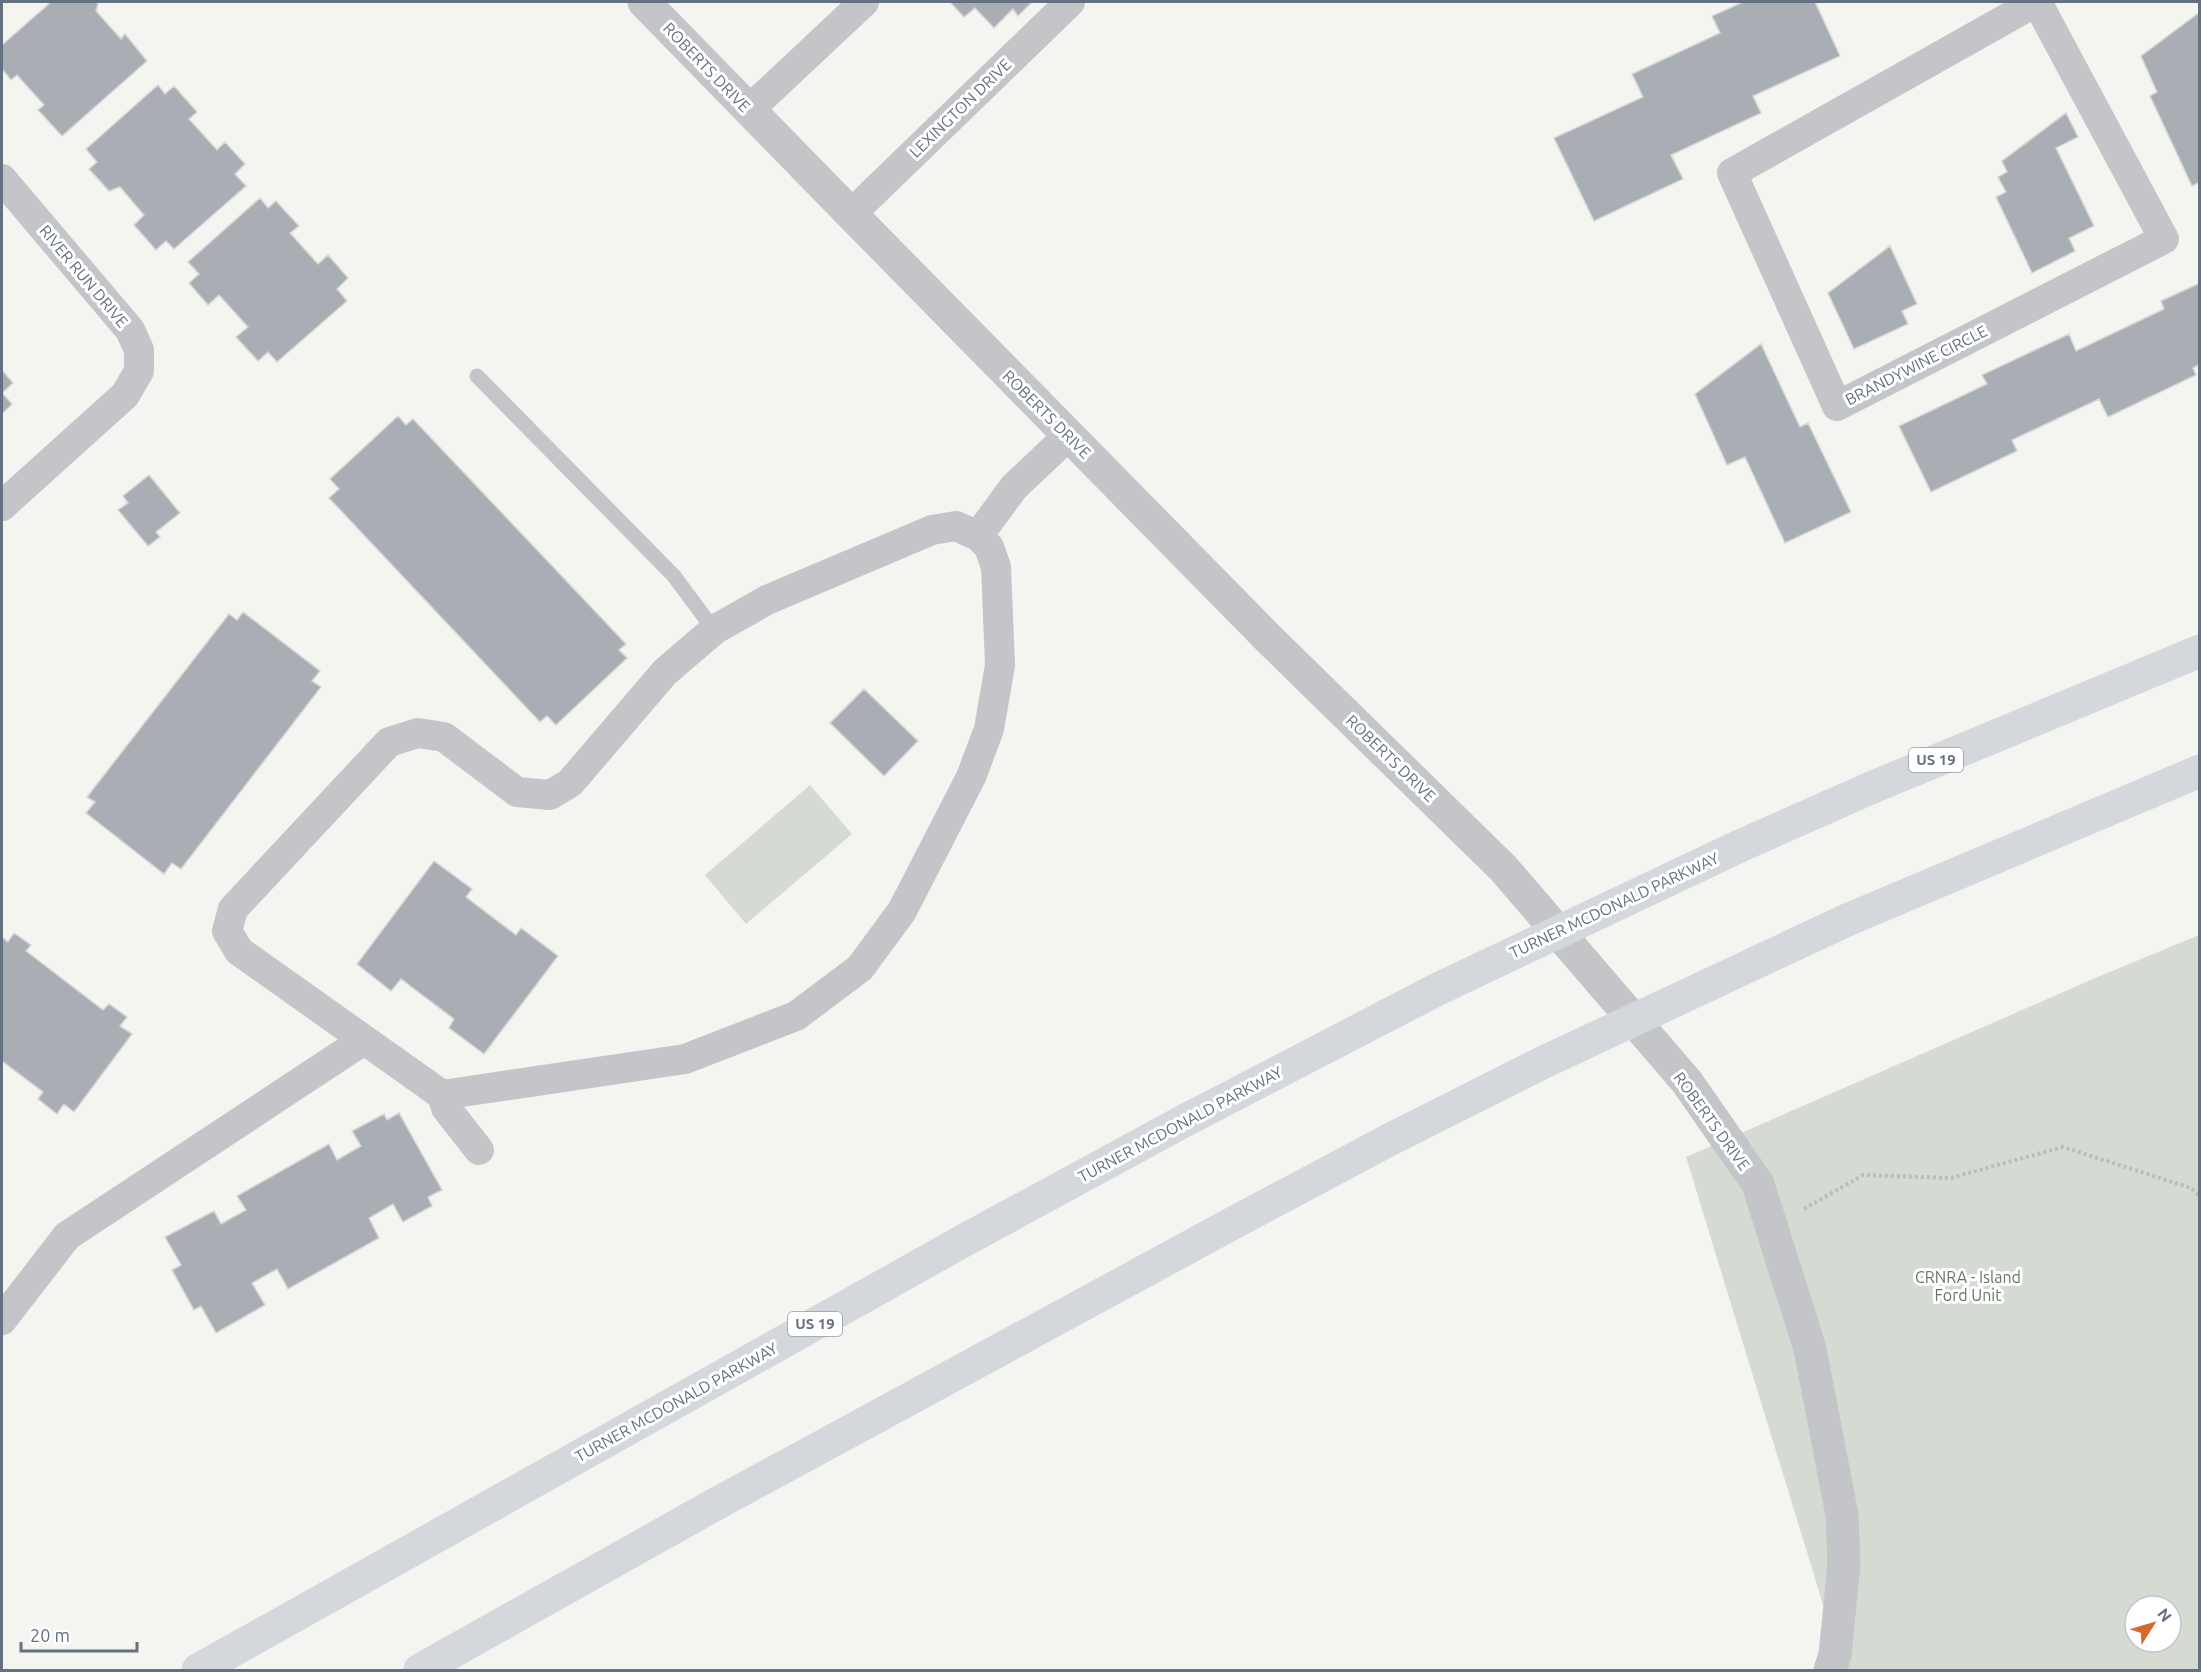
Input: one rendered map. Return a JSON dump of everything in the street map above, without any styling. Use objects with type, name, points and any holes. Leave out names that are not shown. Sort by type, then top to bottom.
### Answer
[{"type":"highway","name":"TURNER MCDONALD PARKWAY","points":[[198,1671],[963,1241],[1171,1128],[1438,989],[1676,876],[1873,787],[2199,651]]},
{"type":"highway","points":[[420,1671],[714,1505],[1389,1140],[1544,1062],[1747,967],[1980,862],[2199,771]]},
{"type":"street","name":"ROBERTS DRIVE","points":[[644,2],[1268,638],[1503,868],[1687,1082],[1758,1184],[1810,1349],[1842,1515],[1844,1564],[1835,1655],[1830,1671]]},
{"type":"street","points":[[749,110],[864,2]]},
{"type":"street","name":"LEXINGTON DRIVE","points":[[851,214],[1070,2]]},
{"type":"street","name":"BRANDYWINE CIRCLE","points":[[2036,2],[2164,239],[1837,406],[1732,173],[2036,2]]},
{"type":"street","name":"RIVER RUN DRIVE","points":[[2,179],[130,330],[139,350],[139,371],[125,395],[2,506]]},
{"type":"street","points":[[978,536],[1014,487],[1068,435]]},
{"type":"street","points":[[442,1095],[685,1059],[796,1016],[860,968],[902,911],[971,777],[989,729],[1000,664],[996,567],[989,547],[978,536],[956,526],[932,530],[767,600],[714,630],[665,672],[570,783],[550,795],[517,792],[444,737],[418,733],[389,742],[233,909],[227,931],[239,951],[442,1095],[446,1107],[479,1150]]},
{"type":"street","points":[[2,1320],[67,1236],[364,1040]]},
{"type":"lane","points":[[477,376],[674,576],[714,630]]},
{"type":"path","points":[[1772,1227],[1863,1175],[1951,1178],[2064,1147],[2191,1188],[2199,1196]]},
{"type":"green space","points":[[810,785],[852,834],[746,924],[705,875]]},
{"type":"green space","name":"CRNRA - Island Ford Unit","points":[[2199,935],[2199,1670],[1843,1670],[1686,1157]]},
{"type":"building","points":[[51,2],[96,2],[98,4],[96,11],[121,39],[125,34],[147,61],[62,136],[38,110],[44,105],[17,75],[11,80],[2,69],[2,45]]},
{"type":"building","points":[[950,2],[1032,2],[1018,16],[1013,9],[994,28],[975,8],[964,17]]},
{"type":"building","points":[[1743,2],[1815,2],[1840,56],[1753,96],[1761,113],[1671,155],[1683,179],[1594,221],[1554,138],[1643,97],[1632,74],[1720,33],[1712,16]]},
{"type":"building","points":[[2200,12],[2200,182],[2192,186],[2150,96],[2157,92],[2141,56]]},
{"type":"building","points":[[158,85],[165,94],[174,86],[197,112],[189,119],[217,150],[225,142],[245,164],[235,174],[246,186],[174,249],[166,241],[156,250],[134,225],[144,215],[120,187],[109,191],[89,169],[97,162],[86,149]]},
{"type":"building","points":[[2066,113],[2078,137],[2056,148],[2094,226],[2069,238],[2075,251],[2032,273],[1996,197],[2006,192],[1998,177],[2007,172],[2002,161]]},
{"type":"building","points":[[260,198],[268,208],[276,201],[299,226],[290,233],[318,264],[328,255],[348,278],[337,289],[347,301],[277,362],[268,352],[258,361],[236,337],[248,327],[219,295],[208,305],[189,283],[199,274],[188,262]]},
{"type":"building","points":[[1890,246],[1917,304],[1902,311],[1908,324],[1854,349],[1828,293]]},
{"type":"building","points":[[2200,283],[2200,364],[2193,368],[2196,375],[2108,417],[2099,399],[2012,440],[2017,451],[1931,492],[1899,426],[1987,384],[1982,375],[2069,334],[2076,351],[2164,309],[2161,301]]},
{"type":"building","points":[[1761,344],[1800,427],[1808,423],[1851,512],[1785,543],[1745,457],[1727,465],[1695,394]]},
{"type":"building","points":[[2,370],[13,383],[2,393]]},
{"type":"building","points":[[2,393],[12,404],[2,414]]},
{"type":"building","points":[[398,416],[406,425],[413,419],[626,644],[619,650],[627,658],[556,725],[547,716],[540,722],[329,498],[339,489],[330,479]]},
{"type":"building","points":[[149,475],[180,513],[156,532],[160,537],[148,546],[118,510],[128,503],[123,496]]},
{"type":"building","points":[[243,612],[320,671],[312,681],[321,687],[181,869],[172,863],[164,874],[86,813],[95,802],[87,797],[229,614],[237,620]]},
{"type":"building","points":[[864,689],[918,741],[884,776],[830,723]]},
{"type":"building","points":[[434,861],[472,889],[466,897],[516,935],[521,928],[558,956],[484,1054],[449,1028],[454,1019],[401,979],[391,991],[357,964]]},
{"type":"building","points":[[14,933],[31,945],[26,951],[103,1010],[109,1004],[127,1017],[120,1026],[132,1034],[74,1112],[64,1104],[57,1114],[38,1099],[43,1092],[2,1061],[2,937],[8,942]]},
{"type":"building","points":[[399,1113],[442,1190],[428,1197],[432,1206],[403,1222],[393,1204],[369,1218],[379,1238],[288,1289],[277,1269],[252,1283],[265,1305],[216,1333],[201,1306],[194,1310],[172,1270],[181,1265],[165,1237],[214,1211],[221,1224],[246,1210],[237,1196],[329,1144],[337,1160],[361,1146],[352,1131],[384,1114],[387,1120]]}]
